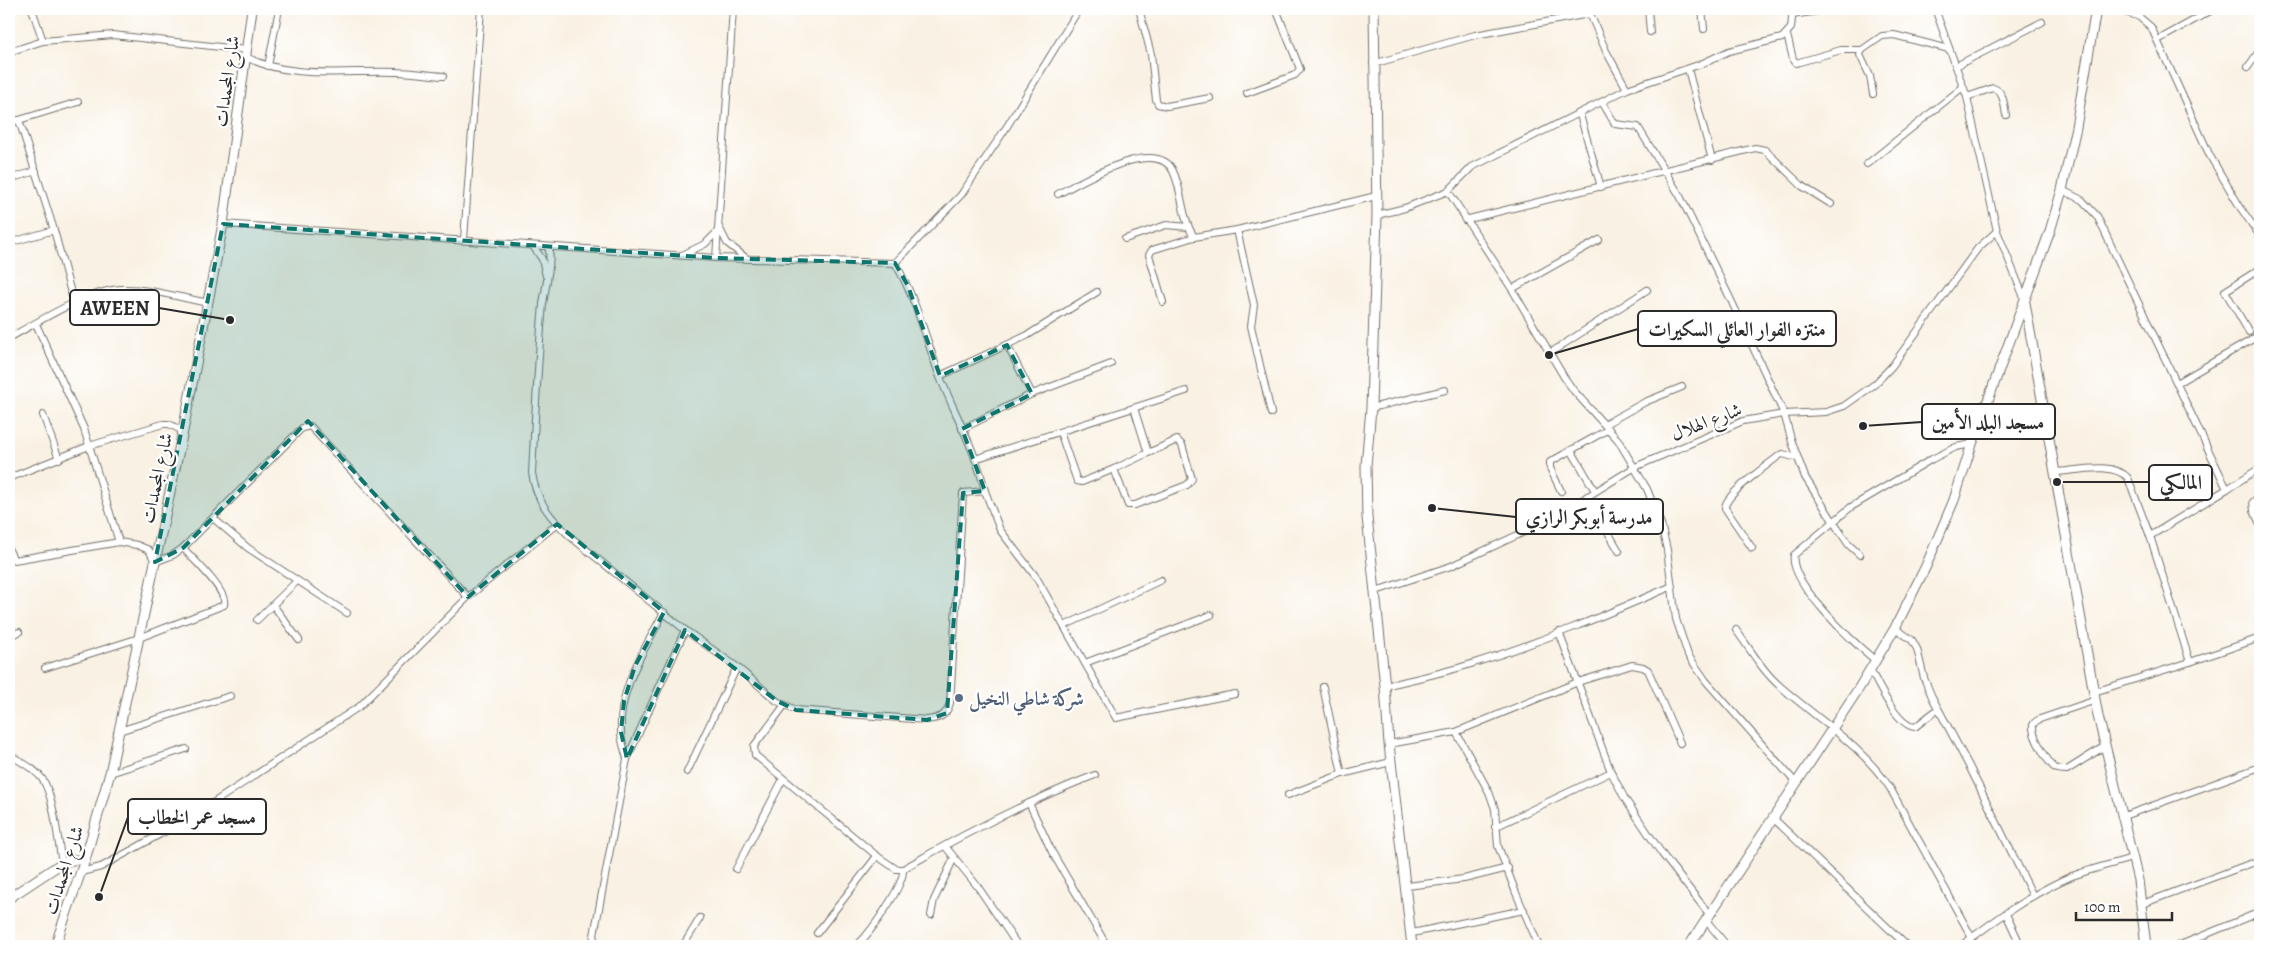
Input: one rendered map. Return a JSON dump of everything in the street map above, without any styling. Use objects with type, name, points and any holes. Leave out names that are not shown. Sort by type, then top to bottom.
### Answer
[{"type":"main road","name":"شارع المجمدات","points":[[55,946],[85,860],[110,773],[183,431],[223,224],[252,9]]},
{"type":"main road","points":[[1374,9],[1373,64],[1377,215],[1371,408],[1366,466],[1367,500],[1370,552],[1376,591],[1389,744],[1412,932],[1412,946]]},
{"type":"main road","points":[[1689,946],[1870,669],[1895,628],[1926,566],[1951,508],[2062,190],[2076,127],[2096,9]]},
{"type":"main road","points":[[2025,300],[2039,391],[2056,472],[2067,545],[2095,696],[2142,904],[2146,946]]},
{"type":"main road","points":[[9,898],[62,863],[71,860],[85,860]]},
{"type":"street","points":[[32,9],[43,41]]},
{"type":"street","points":[[268,66],[279,9]]},
{"type":"street","points":[[464,239],[481,9]]},
{"type":"street","points":[[716,258],[733,9]]},
{"type":"street","points":[[223,224],[464,239],[533,246],[716,258],[895,263],[961,195],[1006,128],[1079,9]]},
{"type":"street","points":[[1139,9],[1151,54],[1158,104],[1166,106],[1210,98]]},
{"type":"street","points":[[1247,94],[1296,75],[1300,70],[1276,9]]},
{"type":"street","points":[[1648,9],[1650,32]]},
{"type":"street","points":[[1702,9],[1704,29]]},
{"type":"street","points":[[1377,215],[1405,208],[1448,191],[1472,167],[1627,89],[1688,69],[1729,51],[1782,38],[1787,35],[1791,28],[1793,12],[1832,9]]},
{"type":"street","points":[[1935,9],[1967,97],[1997,231],[2025,300]]},
{"type":"street","points":[[2113,9],[2146,20],[2158,40],[2210,156],[2240,207],[2260,236]]},
{"type":"street","points":[[2158,40],[2214,9]]},
{"type":"street","points":[[1373,64],[1475,35],[1588,11],[1627,89]]},
{"type":"street","points":[[1956,66],[2042,22]]},
{"type":"street","points":[[9,52],[43,41],[113,35],[138,36],[246,54],[268,66],[313,72],[398,72],[442,76]]},
{"type":"street","points":[[1787,35],[1793,59],[1796,63],[1841,50],[1862,50],[1886,35],[1949,49]]},
{"type":"street","points":[[1862,50],[1861,59],[1870,76],[1873,94]]},
{"type":"street","points":[[2248,68],[2260,50]]},
{"type":"street","points":[[1688,69],[1712,160]]},
{"type":"street","points":[[1867,164],[1963,87]]},
{"type":"street","points":[[1967,97],[1993,88],[1997,89],[2001,93],[2006,115]]},
{"type":"street","points":[[9,122],[78,102]]},
{"type":"street","points":[[1602,102],[1615,124],[1638,127],[1666,172],[1730,298],[1784,414],[1797,458],[1805,477],[1849,544],[1860,555]]},
{"type":"street","points":[[1580,114],[1601,186]]},
{"type":"street","points":[[20,120],[54,230],[74,304]]},
{"type":"street","points":[[1465,220],[1761,148],[1769,153],[1802,186],[1831,204]]},
{"type":"street","points":[[1058,194],[1086,179],[1131,160],[1150,156],[1168,163],[1173,171],[1188,227],[1194,237]]},
{"type":"street","points":[[9,179],[36,171]]},
{"type":"street","points":[[2062,190],[2082,200],[2097,216],[2228,489]]},
{"type":"street","points":[[1448,191],[1465,220],[1512,289],[1574,391],[1607,426],[1635,467],[1647,489],[1661,524],[1667,550],[1670,587],[1676,618],[1688,655],[1706,681],[1796,783]]},
{"type":"street","points":[[1163,302],[1150,251],[1194,237],[1237,230],[1376,196]]},
{"type":"street","points":[[1125,239],[1166,225],[1188,227]]},
{"type":"street","points":[[682,255],[705,244],[718,228]]},
{"type":"street","points":[[718,228],[727,243],[747,259]]},
{"type":"street","points":[[9,243],[54,230]]},
{"type":"street","points":[[1237,230],[1254,305],[1251,326],[1271,414]]},
{"type":"street","name":"شارع الهلال","points":[[1376,591],[1451,566],[1548,520],[1635,467],[1743,420],[1784,414],[1826,412],[1844,406],[1875,384],[1892,366],[1978,248],[1997,231]]},
{"type":"street","points":[[1512,289],[1599,240]]},
{"type":"street","points":[[533,246],[542,259],[546,278]]},
{"type":"street","points":[[548,247],[551,258],[546,278],[532,473],[534,489],[541,504],[557,524],[685,630],[737,667],[784,706],[796,710],[928,720],[939,718],[947,713],[950,703],[963,493],[985,491]]},
{"type":"street","points":[[895,263],[908,286],[940,376],[976,459],[985,491],[1000,530],[1036,577],[1116,718],[1235,694]]},
{"type":"street","points":[[2249,332],[2225,290],[2260,269]]},
{"type":"street","points":[[9,338],[74,304],[102,292],[122,289],[209,303]]},
{"type":"street","points":[[1550,353],[1646,290]]},
{"type":"street","points":[[940,376],[1028,335],[1097,292]]},
{"type":"street","points":[[36,324],[84,429],[119,542]]},
{"type":"street","points":[[2177,383],[2260,335]]},
{"type":"street","points":[[1007,345],[1032,394]]},
{"type":"street","points":[[962,429],[1032,394],[1111,364]]},
{"type":"street","points":[[1561,491],[1549,465],[1553,460],[1646,402],[1682,387]]},
{"type":"street","points":[[1371,408],[1445,390]]},
{"type":"street","points":[[976,459],[1186,391]]},
{"type":"street","points":[[1134,408],[1148,453]]},
{"type":"street","points":[[43,415],[59,458]]},
{"type":"street","points":[[9,478],[89,446],[163,424],[169,424],[183,431]]},
{"type":"street","points":[[9,550],[11,561],[119,542],[137,545],[150,550],[155,562],[173,555],[183,548],[302,428],[310,426],[468,597]]},
{"type":"street","points":[[1060,432],[1077,482],[1082,482],[1114,469],[1173,441],[1180,442],[1192,474],[1190,482],[1135,505],[1128,506],[1114,469]]},
{"type":"street","points":[[1875,660],[1821,607],[1803,584],[1792,562],[1794,555],[1851,506],[1932,459],[1956,447],[1972,444]]},
{"type":"street","points":[[1570,450],[1595,491]]},
{"type":"street","points":[[1752,548],[1725,508],[1726,502],[1745,483],[1780,455],[1797,458]]},
{"type":"street","points":[[2056,472],[2111,468],[2121,471],[2128,478],[2150,536],[2190,662]]},
{"type":"street","points":[[2150,536],[2260,468]]},
{"type":"street","points":[[1587,496],[1619,551]]},
{"type":"street","points":[[2260,496],[2254,502],[2253,507],[2260,524]]},
{"type":"street","points":[[212,518],[248,548],[347,613]]},
{"type":"street","points":[[81,872],[101,867],[193,816],[360,706],[468,597],[557,524]]},
{"type":"street","points":[[45,668],[139,638],[224,605],[225,598],[212,580],[183,548]]},
{"type":"street","points":[[1064,626],[1161,580]]},
{"type":"street","points":[[257,620],[297,581]]},
{"type":"street","points":[[1385,686],[1469,664],[1559,632],[1670,587]]},
{"type":"street","points":[[273,604],[299,640]]},
{"type":"street","points":[[627,759],[621,732],[624,701],[635,666],[664,612]]},
{"type":"street","points":[[1085,663],[1211,615]]},
{"type":"street","points":[[1895,628],[1912,640],[1917,649],[1924,678],[1938,709],[1970,768],[2033,896]]},
{"type":"street","points":[[592,946],[627,759],[685,630]]},
{"type":"street","points":[[1736,630],[1780,686],[1833,728],[1869,760],[1890,788],[1972,938]]},
{"type":"street","points":[[9,636],[19,632]]},
{"type":"street","points":[[1559,632],[1611,772],[1625,799],[1639,822],[1727,946]]},
{"type":"street","points":[[2105,746],[2067,770],[2062,770],[2055,768],[2043,753],[2032,729],[2034,723],[2040,719],[2095,696],[2260,638]]},
{"type":"street","points":[[1389,744],[1456,732],[1578,682],[1632,665],[1648,670],[1680,743]]},
{"type":"street","points":[[687,772],[737,667]]},
{"type":"street","points":[[1870,669],[1895,713],[1909,726],[1915,727],[1938,709]]},
{"type":"street","points":[[1323,687],[1342,774]]},
{"type":"street","points":[[119,731],[230,696]]},
{"type":"street","points":[[784,706],[754,746],[758,758],[877,856],[896,869],[904,869],[988,822],[1095,775]]},
{"type":"street","points":[[1456,732],[1489,792],[1495,809],[1498,846],[1540,946]]},
{"type":"street","points":[[110,773],[186,748]]},
{"type":"street","points":[[9,754],[34,771],[43,780],[48,792],[62,863]]},
{"type":"street","points":[[1288,795],[1342,774],[1391,762]]},
{"type":"street","points":[[2121,817],[2260,767]]},
{"type":"street","points":[[1495,827],[1611,772]]},
{"type":"street","points":[[736,869],[783,779]]},
{"type":"street","points":[[1029,803],[1057,860],[1108,946]]},
{"type":"street","points":[[1773,818],[1907,946]]},
{"type":"street","points":[[945,846],[978,887],[1018,946]]},
{"type":"street","points":[[817,933],[877,856]]},
{"type":"street","points":[[931,915],[934,900],[954,858]]},
{"type":"street","points":[[1961,946],[2033,896],[2074,876],[2132,858]]},
{"type":"street","points":[[2142,904],[2260,860]]},
{"type":"street","points":[[1406,886],[1464,879],[1508,868]]},
{"type":"street","points":[[856,946],[873,927],[903,880],[904,869]]},
{"type":"street","points":[[1412,932],[1524,910]]},
{"type":"street","points":[[2178,946],[2260,912]]},
{"type":"street","points":[[2006,914],[2021,946]]},
{"type":"street","points":[[683,946],[700,918]]},
{"type":"highlighted area","points":[[223,224],[716,258],[895,263],[908,286],[940,376],[1007,345],[1032,394],[962,429],[985,491],[963,493],[947,713],[927,720],[796,710],[777,701],[685,630],[627,759],[621,732],[624,701],[635,666],[664,612],[557,524],[468,597],[308,421],[183,548],[155,562]]},
{"type":"place","name":"AWEEN","points":[[230,320]]},
{"type":"place","name":"منتزه الفوار العائلي السكيرات","points":[[1549,355]]},
{"type":"place","name":"مسجد البلد الأمين","points":[[1863,426]]},
{"type":"place","name":"المالكي","points":[[2057,482]]},
{"type":"place","name":"مدرسة أبوبكر الرازي","points":[[1432,508]]},
{"type":"place","name":"شركة شاطي النخيل","points":[[959,698]]},
{"type":"place","name":"مسجد عمر الخطاب","points":[[99,897]]}]
